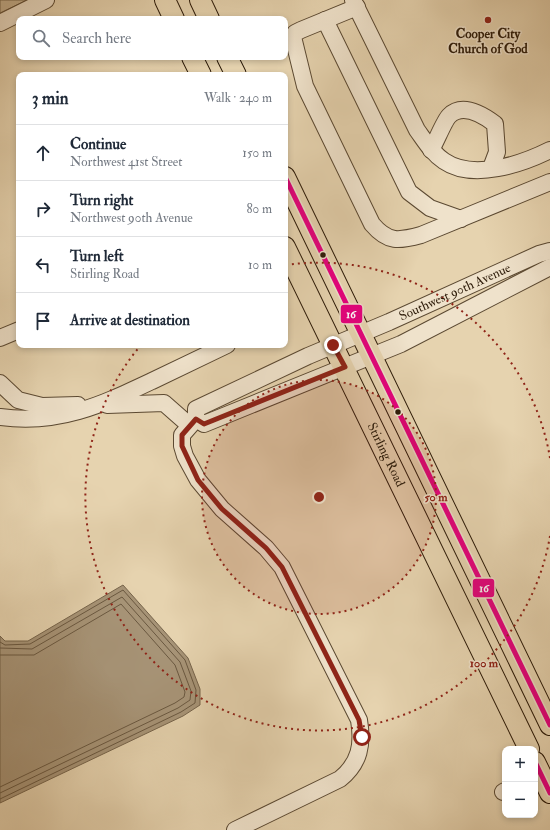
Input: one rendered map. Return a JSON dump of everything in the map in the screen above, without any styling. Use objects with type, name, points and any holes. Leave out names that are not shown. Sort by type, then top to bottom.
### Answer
[{"type":"main road","points":[[164,0],[172,16]]},
{"type":"main road","points":[[200,0],[208,16]]},
{"type":"main road","points":[[194,60],[200,72]]},
{"type":"main road","points":[[228,60],[234,72]]},
{"type":"main road","points":[[288,183],[548,716]]},
{"type":"main road","name":"Stirling Road","points":[[288,253],[345,367],[527,746]]},
{"type":"main road","points":[[538,773],[550,793]]},
{"type":"street","points":[[0,23],[46,0]]},
{"type":"street","points":[[550,150],[527,161],[491,168],[467,170],[444,161],[431,150],[417,130],[355,3],[325,20],[295,33],[293,37],[309,94],[372,224],[385,237],[400,240],[421,235],[550,182]]},
{"type":"street","points":[[325,20],[409,192],[430,208],[461,219]]},
{"type":"street","points":[[431,150],[449,116],[458,110],[474,111],[495,124],[497,152],[491,168]]},
{"type":"street","name":"Southwest 90th Avenue","points":[[550,251],[539,254],[333,345],[196,409],[193,422],[204,424],[401,344],[550,267]]},
{"type":"street","points":[[0,338],[16,331]]},
{"type":"street","points":[[0,417],[14,419],[55,418],[100,405],[221,348]]},
{"type":"street","points":[[0,383],[18,400],[42,406],[164,403],[193,422],[182,435],[182,446],[185,456],[198,480],[222,509],[266,548],[282,567],[359,720],[362,737],[359,752],[350,771],[340,780],[235,830]]},
{"type":"shaded area","points":[[0,0],[27,0],[0,13]]},
{"type":"water","points":[[123,585],[188,658],[200,689],[200,705],[183,716],[0,803],[0,636],[5,641],[28,641]]},
{"type":"transit line","name":"16","points":[[288,183],[550,725]]},
{"type":"transit line","name":"16","points":[[538,768],[550,793]]},
{"type":"place","name":"Cooper City Church of God","points":[[488,20]]},
{"type":"route","points":[[333,345],[345,367],[204,424],[196,419],[189,425],[182,435],[182,446],[185,456],[198,480],[222,509],[266,548],[282,567],[359,720],[362,737]]}]
